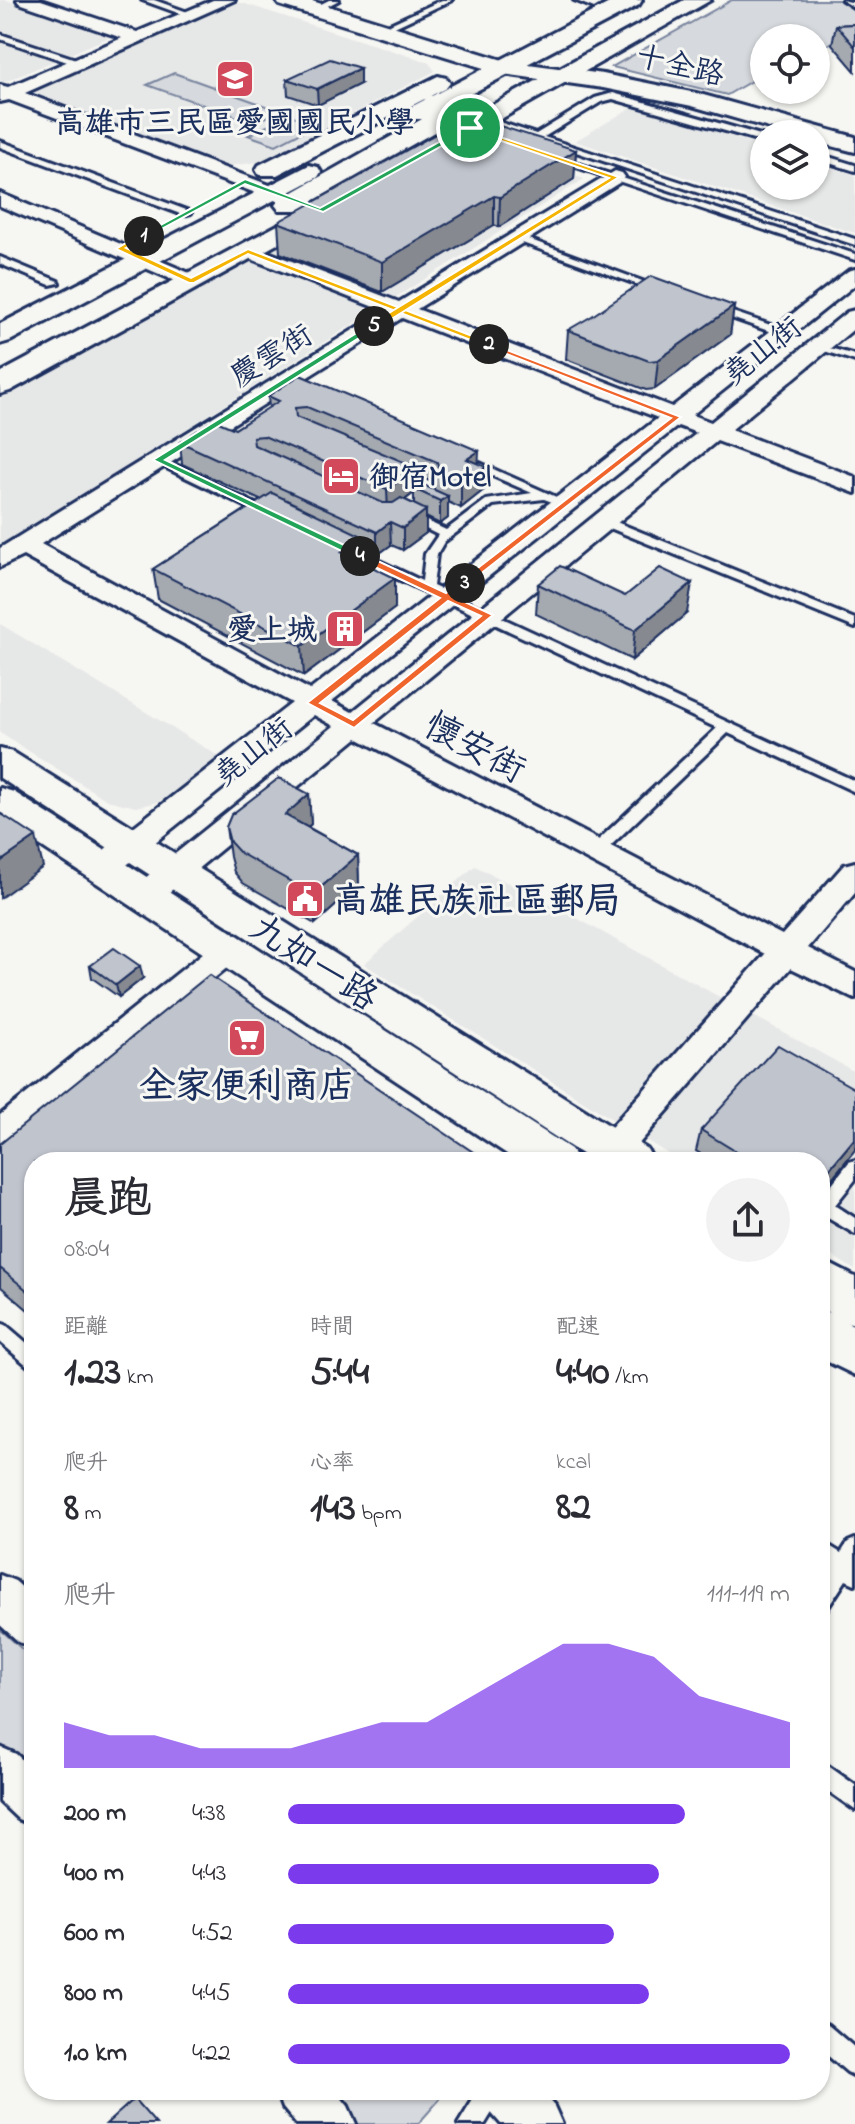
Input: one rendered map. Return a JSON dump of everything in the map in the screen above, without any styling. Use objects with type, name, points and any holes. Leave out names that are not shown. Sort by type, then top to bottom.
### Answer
[{"type":"main road","name":"十全路","points":[[287,0],[325,4],[383,29],[493,64],[563,75],[855,145]]},
{"type":"main road","points":[[493,64],[631,0]]},
{"type":"main road","points":[[0,385],[321,211],[459,114],[665,0]]},
{"type":"main road","points":[[0,312],[245,182],[459,114],[563,75],[700,0]]},
{"type":"main road","points":[[0,358],[156,264],[284,196],[459,114],[493,64],[592,1]]},
{"type":"main road","points":[[0,335],[156,264]]},
{"type":"main road","name":"九如一路","points":[[0,761],[117,857],[605,1152]]},
{"type":"main road","name":"九如一路","points":[[0,801],[117,857]]},
{"type":"main road","name":"九如一路","points":[[159,884],[229,949],[540,1152]]},
{"type":"main road","points":[[830,1287],[855,1303]]},
{"type":"main road","points":[[830,1337],[855,1353]]},
{"type":"street","points":[[25,0],[138,38]]},
{"type":"street","points":[[3,93],[227,0]]},
{"type":"street","points":[[3,93],[321,211]]},
{"type":"street","name":"慶雲街","points":[[11,552],[158,460],[291,385],[400,310],[615,177]]},
{"type":"street","points":[[0,199],[192,281]]},
{"type":"street","points":[[248,251],[855,486]]},
{"type":"street","name":"堯山街","points":[[117,857],[313,703],[437,593],[556,500],[677,417],[855,275]]},
{"type":"street","name":"堯山街","points":[[159,884],[855,317]]},
{"type":"street","name":"懷安街","points":[[11,552],[313,703],[855,987]]},
{"type":"street","points":[[620,1152],[855,873]]},
{"type":"street","points":[[0,1135],[229,949]]},
{"type":"street","points":[[0,1596],[24,1618]]},
{"type":"street","points":[[0,1770],[24,1793]]},
{"type":"street","points":[[310,2100],[330,2124]]},
{"type":"street","points":[[514,2100],[536,2124]]},
{"type":"lane","points":[[146,0],[192,15]]},
{"type":"lane","points":[[383,29],[448,0]]},
{"type":"lane","points":[[846,0],[855,6]]},
{"type":"lane","points":[[0,36],[79,63]]},
{"type":"lane","points":[[537,137],[598,100],[613,96],[703,110],[750,132]]},
{"type":"lane","points":[[459,114],[855,242]]},
{"type":"lane","points":[[0,144],[186,213]]},
{"type":"lane","points":[[543,153],[855,257]]},
{"type":"lane","points":[[830,160],[855,168]]},
{"type":"lane","points":[[517,238],[665,291]]},
{"type":"lane","points":[[0,260],[54,283]]},
{"type":"lane","points":[[710,307],[784,333]]},
{"type":"lane","points":[[819,346],[855,358]]},
{"type":"lane","points":[[459,458],[556,500]]},
{"type":"lane","points":[[158,460],[285,521]]},
{"type":"lane","points":[[437,593],[431,554],[462,516],[490,502],[556,500]]},
{"type":"lane","points":[[405,509],[447,535]]},
{"type":"lane","points":[[604,521],[855,624]]},
{"type":"lane","points":[[328,541],[855,787]]},
{"type":"lane","points":[[596,851],[726,727]]},
{"type":"lane","points":[[830,1199],[855,1167]]},
{"type":"lane","points":[[830,1213],[855,1227]]},
{"type":"lane","points":[[0,1331],[24,1351]]},
{"type":"lane","points":[[830,1554],[851,1563],[830,1589]]},
{"type":"lane","points":[[830,1779],[855,1799]]},
{"type":"lane","points":[[830,2042],[855,2064]]},
{"type":"lane","points":[[470,2124],[487,2100]]},
{"type":"shaded area","points":[[0,0],[6,0],[112,36],[0,84]]},
{"type":"shaded area","points":[[732,0],[840,0],[855,11],[855,33],[845,34],[830,43],[830,24],[750,24],[750,82],[727,95],[612,67]]},
{"type":"shaded area","name":"高雄市三民區愛國國民小學","points":[[242,3],[428,62],[435,71],[259,162],[228,166],[28,94],[33,86],[225,4]]},
{"type":"shaded area","points":[[174,73],[280,111],[254,123],[147,85]]},
{"type":"shaded area","points":[[635,106],[750,143],[750,198],[575,141]]},
{"type":"shaded area","points":[[290,115],[317,124],[276,145],[248,135]]},
{"type":"shaded area","points":[[466,138],[584,179],[0,546],[0,399]]},
{"type":"shaded area","points":[[830,167],[855,175],[855,233],[755,200],[830,200]]},
{"type":"shaded area","points":[[0,624],[225,760],[167,800],[136,807],[107,800],[0,733]]},
{"type":"shaded area","points":[[475,866],[580,920],[855,1072],[855,1270],[830,1254],[830,1152],[665,1152],[364,964]]},
{"type":"shaded area","points":[[0,1629],[24,1651],[24,1784],[0,1761]]},
{"type":"shaded area","points":[[321,2100],[439,2100],[418,2124],[344,2124]]},
{"type":"building","points":[[855,24],[855,47],[836,25]]},
{"type":"building","points":[[330,59],[360,68],[317,89],[287,79]]},
{"type":"building","points":[[468,116],[576,150],[500,197],[494,196],[382,262],[278,222]]},
{"type":"building","points":[[651,276],[734,306],[658,360],[649,361],[568,330],[592,316]]},
{"type":"building","points":[[300,375],[479,451],[467,459],[486,467],[461,485],[434,474],[439,469],[437,462],[307,407],[295,408],[296,417],[418,468],[387,489],[264,436],[253,437],[254,445],[383,503],[393,503],[401,498],[426,510],[403,528],[390,522],[377,532],[180,442],[214,420],[235,429],[279,401],[268,396]]},
{"type":"building","points":[[421,484],[448,496],[440,501],[414,489]]},
{"type":"building","points":[[272,493],[362,536],[341,552],[395,578],[302,646],[153,569]]},
{"type":"building","points":[[560,566],[625,596],[660,568],[692,583],[635,630],[538,584]]},
{"type":"building","points":[[279,778],[309,794],[285,815],[358,855],[313,894],[240,853],[230,842],[226,827],[231,815]]},
{"type":"building","points":[[0,813],[36,837],[0,862]]},
{"type":"building","points":[[114,948],[140,966],[116,985],[90,966]]},
{"type":"building","points":[[209,975],[473,1152],[24,1152],[24,1288],[0,1268],[0,1144]]},
{"type":"building","points":[[778,1045],[855,1089],[855,1138],[830,1168],[830,1152],[737,1152],[701,1130]]},
{"type":"building","points":[[135,2100],[156,2124],[106,2124]]},
{"type":"place","name":"高雄市三民區愛國國民小學","points":[[235,79]]},
{"type":"place","name":"御宿Motel","points":[[341,476]]},
{"type":"place","name":"愛上城","points":[[345,629]]},
{"type":"place","name":"高雄民族社區郵局","points":[[305,899]]},
{"type":"place","name":"全家便利商店","points":[[247,1038]]},
{"type":"route","points":[[470,128],[321,211],[245,182],[120,249],[192,281],[248,251],[400,310],[677,417],[447,597],[313,703],[354,725],[488,615],[468,606],[447,597],[427,588],[158,460],[400,310],[517,238],[615,177],[470,128]]}]
